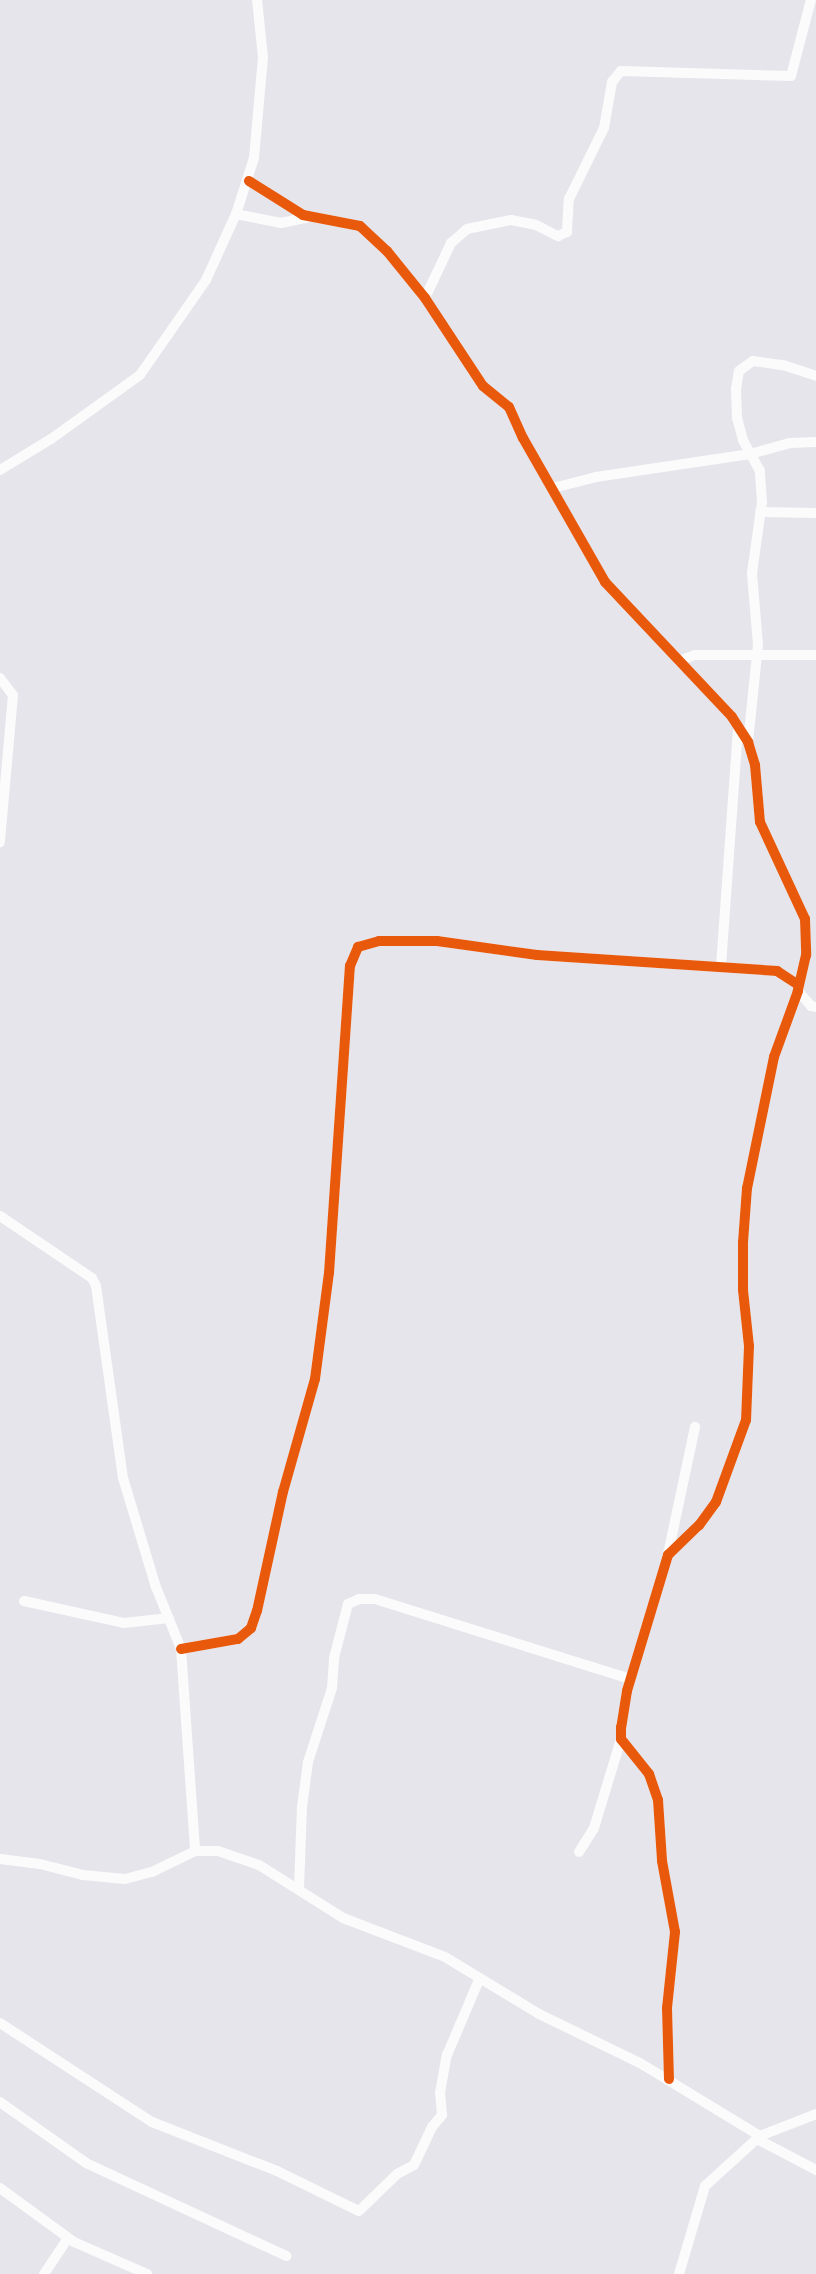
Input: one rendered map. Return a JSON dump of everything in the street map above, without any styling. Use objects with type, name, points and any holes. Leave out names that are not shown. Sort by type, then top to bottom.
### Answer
[{"type":"street","points":[[0,470],[51,439],[140,375],[206,280],[249,181],[263,57],[257,0]]},
{"type":"street","points":[[425,298],[451,243],[467,229],[511,220],[536,225],[558,236],[567,232],[569,199],[604,128],[612,82],[621,71],[786,77],[795,65],[811,0]]},
{"type":"street","points":[[249,181],[310,217],[360,226],[387,251],[425,298],[483,386],[509,407],[605,582],[732,717],[748,742],[755,765],[760,822],[805,919],[806,955],[774,1057],[747,1188],[743,1243],[743,1290],[749,1346],[746,1420],[716,1502],[699,1525],[668,1555]]},
{"type":"street","points":[[236,214],[281,223],[310,217]]},
{"type":"street","points":[[748,742],[756,656],[757,627],[751,587],[760,512],[760,471],[750,454],[737,418],[739,371],[744,364],[753,361],[783,365],[816,376]]},
{"type":"street","points":[[553,488],[596,477],[750,454],[790,443],[816,442]]},
{"type":"street","points":[[760,512],[816,513]]},
{"type":"street","points":[[679,661],[687,656],[816,655]]},
{"type":"street","points":[[0,678],[13,695],[0,842]]},
{"type":"street","points":[[721,966],[738,729]]},
{"type":"street","points":[[181,1649],[238,1639],[251,1628],[257,1611],[283,1492],[315,1379],[329,1273],[350,966],[358,947],[379,941],[437,941],[537,955],[777,971],[798,987],[811,1006],[816,1007]]},
{"type":"street","points":[[0,1216],[92,1278],[96,1286],[123,1478],[181,1649],[195,1851]]},
{"type":"street","points":[[579,1852],[594,1828],[621,1739],[631,1679],[668,1555],[695,1427]]},
{"type":"street","points":[[299,1888],[302,1807],[308,1762],[312,1740],[332,1688],[334,1658],[348,1604],[359,1599],[375,1599],[631,1679]]},
{"type":"street","points":[[24,1601],[124,1623],[169,1618]]},
{"type":"street","points":[[621,1739],[649,1774],[658,1800],[662,1861],[675,1932],[667,2008],[669,2079]]},
{"type":"street","points":[[0,1859],[93,1877],[125,1879],[152,1872],[195,1851],[218,1851],[259,1865],[343,1918],[445,1957],[479,1980],[669,2079],[816,2170]]},
{"type":"street","points":[[0,2023],[152,2122],[277,2171],[359,2211],[397,2174],[414,2165],[432,2127],[442,2115],[440,2093],[447,2055],[479,1980]]},
{"type":"street","points":[[0,2102],[86,2163],[286,2256]]},
{"type":"street","points":[[679,2274],[689,2228],[705,2186],[759,2137],[816,2114]]},
{"type":"street","points":[[0,2188],[68,2238],[127,2271],[147,2274]]},
{"type":"street","points":[[44,2274],[68,2238]]},
{"type":"cycle path","points":[[249,181],[303,215],[360,226],[387,251],[425,298],[483,386],[509,407],[523,438],[605,582],[732,717],[748,742],[755,765],[760,822],[805,919],[806,955],[798,991],[774,1057],[747,1188],[743,1243],[743,1290],[749,1346],[746,1420],[716,1502],[699,1525],[668,1555],[627,1691],[621,1727],[621,1739],[649,1774],[658,1800],[662,1861],[675,1932],[667,2008],[669,2079]]},
{"type":"cycle path","points":[[181,1649],[238,1639],[251,1628],[257,1611],[283,1492],[315,1379],[329,1273],[350,966],[358,947],[379,941],[437,941],[537,955],[777,971],[797,984]]}]
